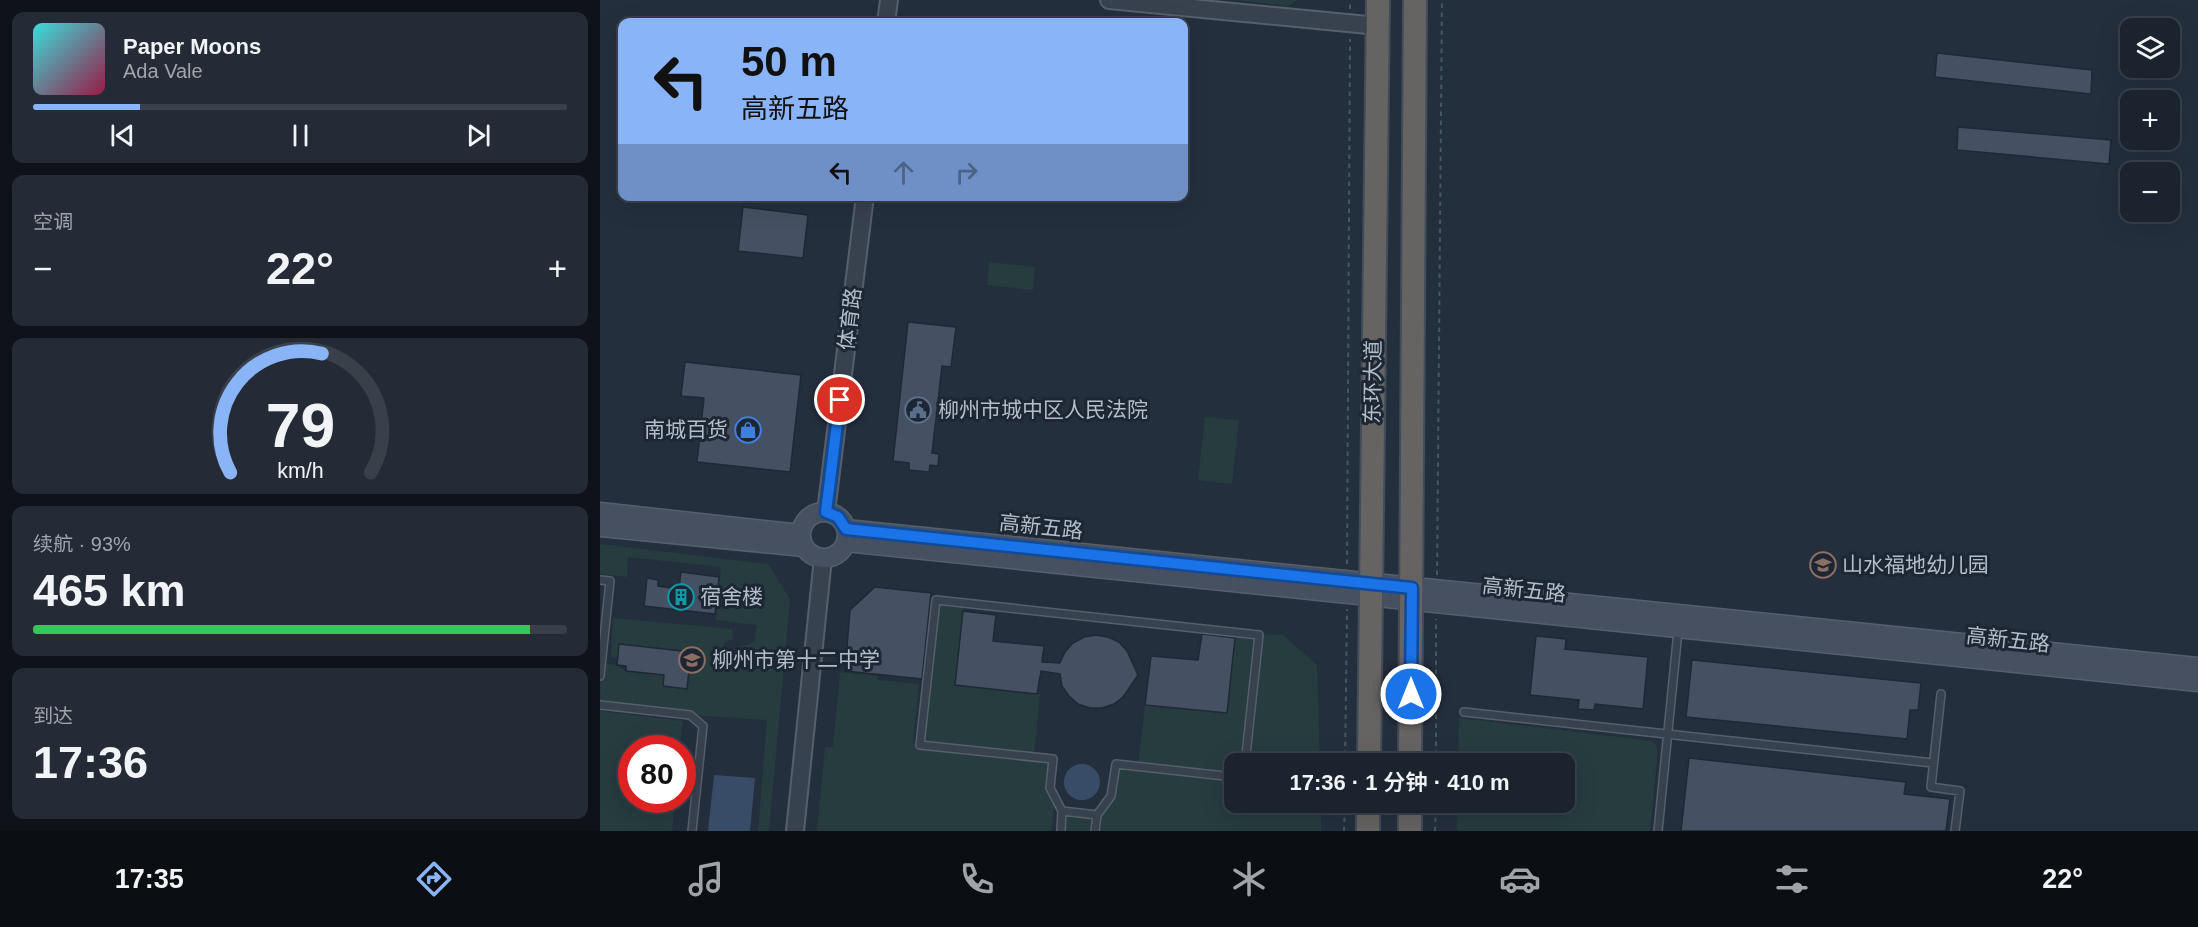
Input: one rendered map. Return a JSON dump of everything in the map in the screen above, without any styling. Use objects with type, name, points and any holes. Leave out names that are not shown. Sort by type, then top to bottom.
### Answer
[{"type":"highway","name":"东环大道","points":[[1369,753],[1378,0]]},
{"type":"highway","name":"东环大道","points":[[1410,753],[1415,0]]},
{"type":"highway","points":[[1368,813],[1368,831]]},
{"type":"highway","points":[[1410,813],[1410,831]]},
{"type":"main road","points":[[600,512],[803,541]]},
{"type":"main road","points":[[826,512],[838,517],[846,536],[836,555],[823,558],[809,553],[803,541],[804,525],[814,514],[826,512]]},
{"type":"main road","points":[[600,527],[803,541]]},
{"type":"main road","name":"高新五路","points":[[846,536],[1412,594],[1678,629],[2198,682]]},
{"type":"main road","name":"高新五路","points":[[1437,597],[2198,667]]},
{"type":"street","points":[[887,18],[889,0]]},
{"type":"street","points":[[1109,0],[1378,26]]},
{"type":"street","name":"体育路","points":[[826,512],[864,201]]},
{"type":"street","points":[[795,831],[823,558]]},
{"type":"lane","points":[[600,580],[610,581],[600,676]]},
{"type":"lane","points":[[1061,831],[1062,812],[1050,788],[1053,759],[920,745],[936,600],[1259,635],[1246,753]]},
{"type":"lane","points":[[1658,831],[1678,629]]},
{"type":"lane","points":[[1941,694],[1931,787],[1960,791],[1955,831]]},
{"type":"lane","points":[[600,705],[690,715],[703,726],[692,831]]},
{"type":"lane","points":[[1464,712],[1933,763]]},
{"type":"lane","points":[[1095,831],[1096,815],[1111,796],[1116,764],[1224,776]]},
{"type":"lane","points":[[1062,812],[1096,815]]},
{"type":"path","points":[[1345,753],[1350,0]]},
{"type":"path","points":[[1436,753],[1442,0]]},
{"type":"path","points":[[1344,831],[1345,813]]},
{"type":"path","points":[[1436,813],[1436,831]]},
{"type":"green space","points":[[1236,0],[1297,0],[1289,6]]},
{"type":"green space","points":[[989,262],[1035,267],[1033,290],[987,285]]},
{"type":"green space","points":[[1205,417],[1239,420],[1232,484],[1198,480]]},
{"type":"green space","points":[[600,544],[768,564],[790,599],[769,831],[758,831],[767,720],[690,715],[600,705],[601,663],[617,665],[626,671],[664,675],[690,652],[620,644],[618,658],[611,657],[613,618],[732,629],[733,639],[724,643],[724,652],[755,642],[757,625],[716,620],[721,567],[628,557],[627,577],[600,574]]},
{"type":"green space","points":[[936,600],[964,603],[955,685],[1040,694],[1034,756],[1053,759],[1050,787],[1054,807],[1051,831],[817,831],[825,747],[833,747],[840,672],[878,676],[878,680],[919,684],[913,743],[920,745]]},
{"type":"green space","points":[[1235,633],[1283,635],[1317,665],[1320,753],[1224,753],[1224,813],[1321,813],[1321,831],[1100,831],[1102,813],[1111,796],[1116,764],[1138,766],[1145,705],[1227,713]]},
{"type":"green space","points":[[600,711],[683,721],[681,735],[618,735],[618,813],[674,813],[672,831],[600,831]]},
{"type":"green space","points":[[1459,718],[1653,741],[1658,749],[1650,831],[1457,831],[1458,813],[1575,813],[1575,753],[1458,753]]},
{"type":"green space","points":[[1062,811],[1097,815],[1094,831],[1062,831]]},
{"type":"water","points":[[1082,764],[1094,770],[1100,782],[1094,794],[1082,800],[1070,794],[1064,782],[1070,770]]},
{"type":"water","points":[[714,775],[755,778],[750,831],[708,831]]},
{"type":"building","points":[[1937,53],[2092,70],[2091,94],[1935,77]]},
{"type":"building","points":[[1958,127],[2111,140],[2109,164],[1957,150]]},
{"type":"building","points":[[743,207],[808,215],[803,258],[738,251]]},
{"type":"building","name":"柳州市城中区人民法院","points":[[908,322],[956,327],[951,367],[942,366],[932,453],[939,454],[938,466],[930,465],[929,472],[909,470],[909,463],[893,461]]},
{"type":"building","name":"南城百货","points":[[685,362],[801,375],[790,472],[697,462],[704,398],[681,396]]},
{"type":"building","name":"宿舍楼","points":[[681,572],[719,577],[715,614],[644,606],[647,578],[658,580],[658,586],[679,589]]},
{"type":"building","points":[[875,587],[931,593],[922,679],[845,671],[850,610]]},
{"type":"building","points":[[963,611],[996,615],[993,641],[1044,646],[1042,662],[1060,663],[1065,652],[1073,643],[1084,637],[1096,635],[1108,637],[1119,642],[1127,651],[1138,675],[1123,697],[1114,704],[1102,708],[1090,708],[1078,704],[1062,686],[1060,674],[1041,671],[1037,694],[955,685]]},
{"type":"building","points":[[1202,634],[1235,638],[1227,713],[1145,705],[1151,656],[1198,660]]},
{"type":"building","points":[[1536,636],[1566,639],[1565,649],[1648,657],[1643,709],[1595,704],[1594,710],[1578,709],[1579,700],[1530,695]]},
{"type":"building","name":"宿舍楼","points":[[619,644],[691,652],[687,689],[663,686],[664,675],[626,671],[626,666],[617,665]]},
{"type":"building","points":[[1692,660],[1921,683],[1918,710],[1910,710],[1907,739],[1686,717]]},
{"type":"building","points":[[1689,758],[1906,782],[1904,794],[1950,799],[1946,831],[1681,831]]},
{"type":"place","name":"柳州市城中区人民法院","points":[[918,410]]},
{"type":"place","name":"南城百货","points":[[748,430]]},
{"type":"place","name":"山水福地幼儿园","points":[[1823,565]]},
{"type":"place","name":"宿舍楼","points":[[681,597]]},
{"type":"place","name":"柳州市第十二中学","points":[[692,660]]},
{"type":"route","points":[[840,400],[826,512],[838,517],[846,529],[1412,588],[1411,694]]}]
